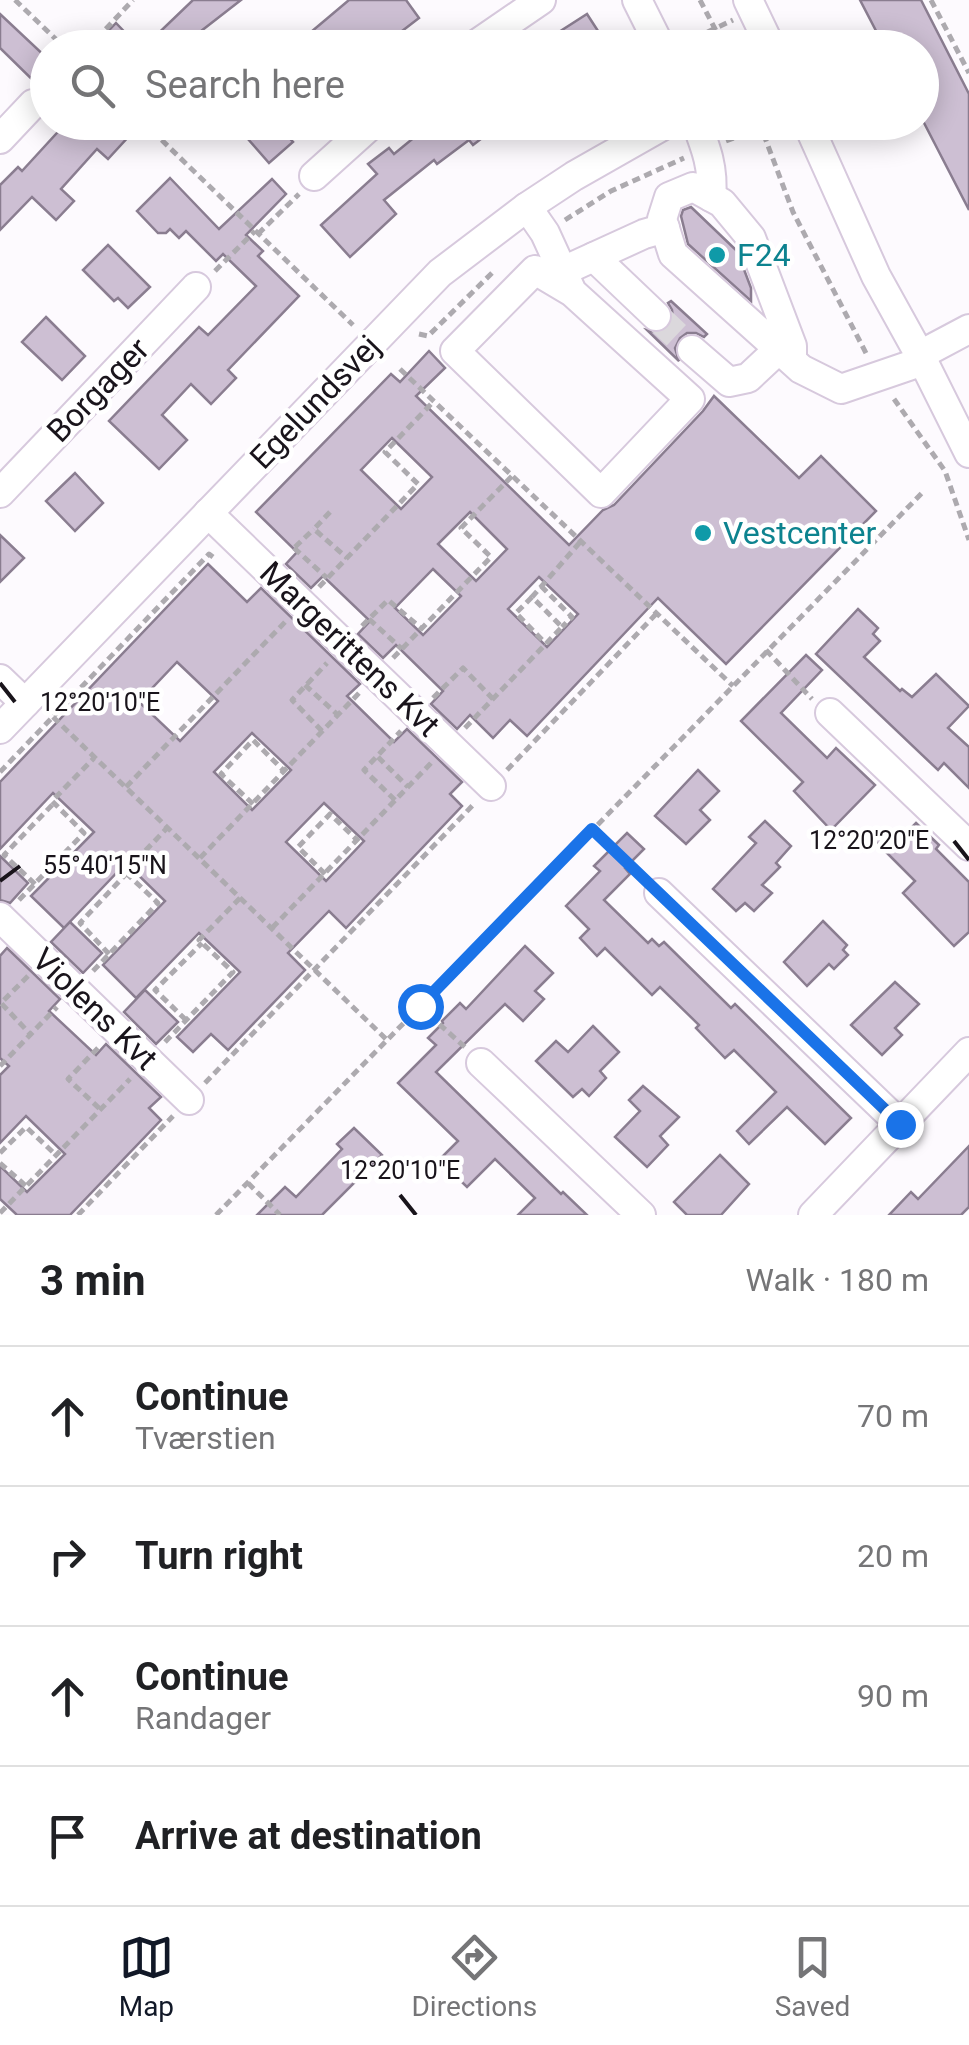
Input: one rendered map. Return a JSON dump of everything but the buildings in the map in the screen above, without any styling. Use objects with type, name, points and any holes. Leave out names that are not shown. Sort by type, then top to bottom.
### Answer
[{"type":"street","points":[[497,30],[541,0]]},
{"type":"street","points":[[637,0],[652,30]]},
{"type":"street","points":[[751,6],[763,30]]},
{"type":"street","points":[[0,138],[30,107]]},
{"type":"street","points":[[314,176],[354,140]]},
{"type":"street","name":"Egelundsvej","points":[[0,728],[440,274],[527,207],[637,140]]},
{"type":"street","points":[[702,140],[713,180],[711,197]]},
{"type":"street","points":[[815,140],[876,276],[969,453]]},
{"type":"street","points":[[692,350],[728,382],[748,378],[785,355],[792,346],[751,238],[722,203],[693,187],[669,198],[662,219],[673,254],[785,355],[801,369],[841,389],[921,358],[969,329]]},
{"type":"street","points":[[527,207],[545,233],[568,282],[690,399],[601,493],[454,351],[535,270],[568,282]]},
{"type":"street","points":[[568,282],[594,257],[665,228]]},
{"type":"street","points":[[594,257],[656,316]]},
{"type":"street","name":"Borgager","points":[[0,493],[196,288]]},
{"type":"street","name":"Margerittens Kvt","points":[[208,513],[491,786]]},
{"type":"street","points":[[0,679],[25,703]]},
{"type":"street","points":[[830,714],[969,846]]},
{"type":"street","points":[[659,893],[900,1124]]},
{"type":"street","name":"Violens Kvt","points":[[1,918],[189,1100]]},
{"type":"street","points":[[813,1215],[969,1052]]},
{"type":"street","points":[[482,1063],[640,1215]]},
{"type":"path","points":[[15,0],[46,30]]},
{"type":"path","points":[[105,30],[133,0]]},
{"type":"path","points":[[700,0],[715,28]]},
{"type":"path","points":[[930,0],[969,73]]},
{"type":"path","points":[[711,30],[751,6]]},
{"type":"path","points":[[161,140],[354,325]]},
{"type":"path","points":[[545,233],[693,140]]},
{"type":"path","points":[[766,140],[794,212],[877,375],[945,471],[969,540]]},
{"type":"path","points":[[196,288],[314,176]]},
{"type":"path","points":[[415,332],[428,336],[498,268]]},
{"type":"path","points":[[400,369],[733,686]]},
{"type":"path","points":[[216,1215],[924,491]]},
{"type":"path","points":[[269,571],[330,512]]},
{"type":"path","points":[[314,529],[347,558]]},
{"type":"path","points":[[294,548],[327,578]]},
{"type":"path","points":[[0,772],[209,554],[222,566]]},
{"type":"path","points":[[541,586],[572,617],[562,627]]},
{"type":"path","points":[[532,596],[516,613],[546,644]]},
{"type":"path","points":[[322,732],[292,700],[344,644],[388,600],[422,629]]},
{"type":"path","points":[[78,1215],[658,612]]},
{"type":"path","points":[[369,619],[402,650]]},
{"type":"path","points":[[766,650],[830,714]]},
{"type":"path","points":[[395,800],[364,770],[417,714],[462,668],[493,698]]},
{"type":"path","points":[[306,686],[338,716]]},
{"type":"path","points":[[53,717],[387,1040]]},
{"type":"path","points":[[253,804],[221,774],[253,740],[284,771]]},
{"type":"path","points":[[378,756],[408,787]]},
{"type":"path","points":[[1,918],[84,832],[52,801],[95,757]]},
{"type":"path","points":[[35,884],[4,855],[54,804]]},
{"type":"path","points":[[324,874],[298,847],[308,836],[330,814],[357,840]]},
{"type":"path","points":[[109,954],[80,923],[168,827]]},
{"type":"path","points":[[592,829],[659,893]]},
{"type":"path","points":[[0,1066],[158,903],[127,873]]},
{"type":"path","points":[[186,1020],[156,990],[202,943]]},
{"type":"path","points":[[31,1034],[1,1004],[44,960]]},
{"type":"path","points":[[420,1006],[482,1063]]},
{"type":"path","points":[[100,1109],[68,1079],[116,1029]]},
{"type":"path","points":[[0,1154],[26,1126],[56,1154]]},
{"type":"path","points":[[0,1162],[26,1186]]},
{"type":"path","points":[[248,1182],[280,1215]]},
{"type":"tunnel","points":[[656,316],[692,350]]},
{"type":"place","name":"F24","points":[[717,255]]},
{"type":"place","name":"Vestcenter","points":[[703,533]]},
{"type":"route","points":[[420,1006],[592,829],[900,1124]]}]
